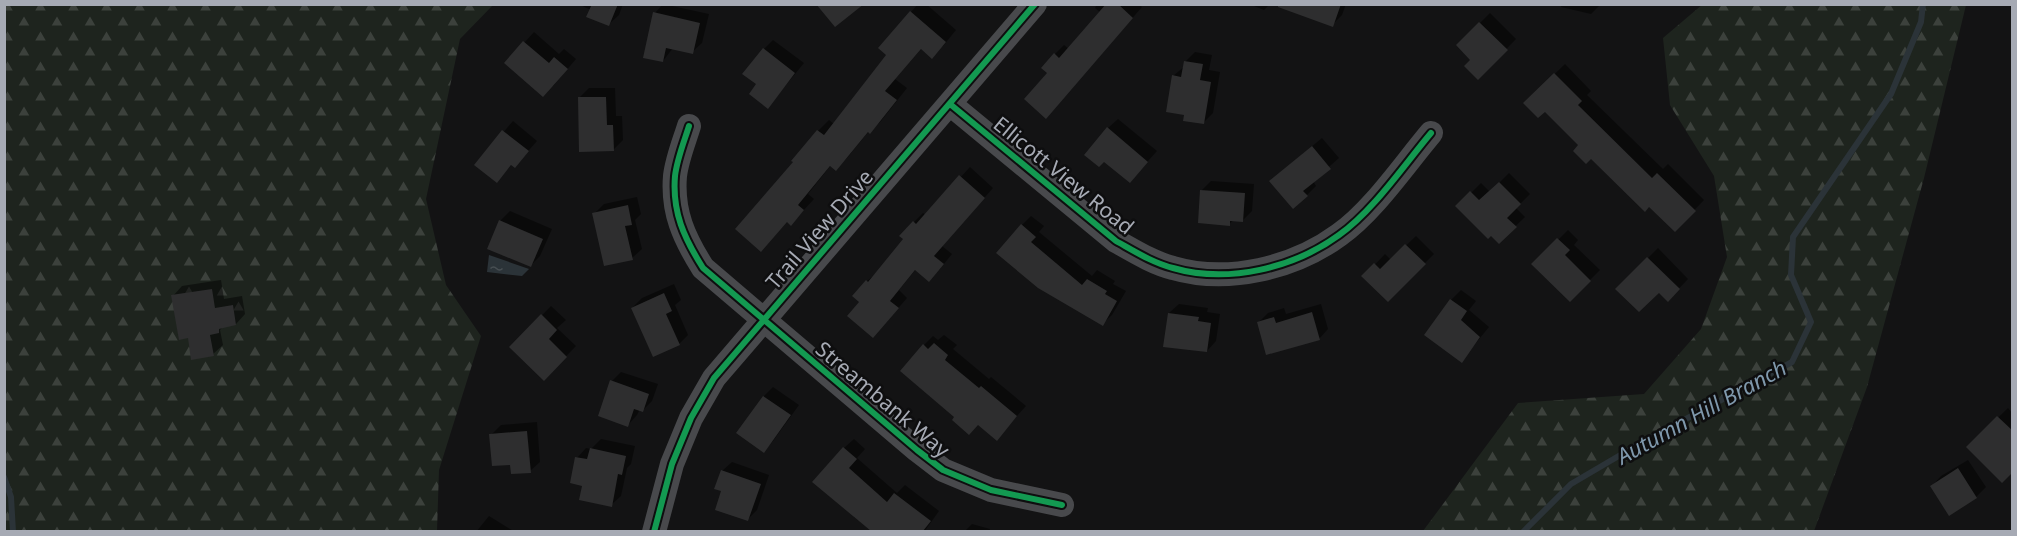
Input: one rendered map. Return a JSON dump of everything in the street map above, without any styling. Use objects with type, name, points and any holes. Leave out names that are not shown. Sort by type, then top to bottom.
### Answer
[{"type":"street","name":"Trail View Drive","points":[[654,531],[672,464],[691,418],[714,378],[1035,4]]},
{"type":"street","name":"Ellicott View Road","points":[[950,104],[1116,240],[1144,257],[1174,268],[1206,273],[1243,273],[1278,266],[1310,253],[1340,235],[1363,215],[1431,133]]},
{"type":"street","name":"Streambank Way","points":[[689,126],[675,174],[675,195],[685,240],[703,268],[943,470],[991,490],[1062,505]]},
{"type":"green space","points":[[1703,4],[1966,5],[1924,178],[1867,387],[1814,531],[1423,531],[1518,403],[1644,394],[1701,329],[1727,257],[1714,176],[1670,105],[1663,38]]},
{"type":"green space","points":[[4,5],[493,5],[460,39],[426,199],[446,285],[481,336],[439,470],[437,531],[5,531]]},
{"type":"water","points":[[489,255],[529,269],[522,276],[487,272]]},
{"type":"building","points":[[592,4],[618,4],[609,26],[586,17]]},
{"type":"building","points":[[816,4],[864,4],[835,27]]},
{"type":"building","points":[[1106,4],[1118,4],[1133,18],[1046,119],[1024,99],[1047,73],[1041,68],[1054,53],[1059,58]]},
{"type":"building","points":[[1278,4],[1341,4],[1333,27],[1278,7]]},
{"type":"building","points":[[910,11],[946,42],[932,59],[921,49],[885,91],[897,100],[836,171],[830,166],[798,205],[804,210],[791,226],[787,222],[761,252],[735,229],[793,162],[791,161],[817,130],[824,135],[886,55],[878,48]]},
{"type":"building","points":[[653,12],[700,23],[693,54],[666,48],[663,62],[643,58]]},
{"type":"building","points":[[1479,22],[1508,50],[1478,80],[1464,66],[1470,60],[1456,45]]},
{"type":"building","points":[[523,41],[549,63],[554,57],[568,69],[543,97],[504,63]]},
{"type":"building","points":[[763,48],[795,73],[768,109],[749,94],[756,84],[742,74]]},
{"type":"building","points":[[1184,61],[1203,64],[1200,80],[1211,82],[1204,124],[1183,121],[1184,115],[1166,112],[1172,75],[1181,77]]},
{"type":"building","points":[[1554,73],[1582,101],[1578,105],[1652,178],[1657,173],[1696,211],[1675,232],[1649,207],[1645,212],[1591,159],[1586,164],[1573,151],[1578,145],[1545,112],[1538,118],[1523,103]]},
{"type":"building","points":[[578,97],[606,97],[607,125],[613,125],[614,151],[579,152]]},
{"type":"building","points":[[1107,127],[1148,162],[1130,183],[1104,162],[1099,167],[1084,155]]},
{"type":"building","points":[[502,130],[529,151],[515,168],[511,165],[497,183],[474,165]]},
{"type":"building","points":[[1312,146],[1331,169],[1303,191],[1308,196],[1293,209],[1269,181]]},
{"type":"building","points":[[959,175],[985,198],[934,256],[944,264],[929,282],[915,270],[890,301],[899,308],[873,338],[847,316],[859,302],[852,296],[866,280],[868,282],[903,239],[899,236],[913,221],[916,224]]},
{"type":"building","points":[[1499,182],[1521,204],[1507,218],[1517,227],[1499,244],[1491,236],[1488,239],[1455,206],[1470,191],[1479,200]]},
{"type":"building","points":[[1200,190],[1245,193],[1243,222],[1230,221],[1230,226],[1198,223]]},
{"type":"building","points":[[628,205],[632,225],[625,226],[633,260],[604,266],[592,213]]},
{"type":"building","points":[[499,220],[543,239],[531,267],[487,249]]},
{"type":"building","points":[[1021,224],[1036,237],[1031,242],[1082,285],[1087,279],[1107,291],[1105,294],[1117,301],[1103,326],[1038,288],[996,253]]},
{"type":"building","points":[[1557,238],[1570,250],[1565,255],[1591,281],[1570,302],[1531,264]]},
{"type":"building","points":[[1405,244],[1426,264],[1388,302],[1361,276],[1374,263],[1380,269]]},
{"type":"building","points":[[1647,257],[1680,289],[1668,302],[1659,293],[1639,312],[1615,289]]},
{"type":"building","points":[[212,289],[215,308],[233,305],[236,325],[219,329],[219,333],[210,335],[214,356],[191,360],[188,338],[179,340],[171,295]]},
{"type":"building","points":[[664,293],[672,311],[666,314],[680,345],[653,357],[631,308]]},
{"type":"building","points":[[1450,299],[1467,311],[1461,320],[1480,337],[1462,363],[1424,335]]},
{"type":"building","points":[[1312,312],[1320,340],[1266,355],[1257,322],[1274,317],[1276,323]]},
{"type":"building","points":[[1168,313],[1199,317],[1198,321],[1211,323],[1207,352],[1163,347]]},
{"type":"building","points":[[541,314],[557,330],[549,339],[567,357],[544,381],[509,347]]},
{"type":"building","points":[[934,343],[948,355],[945,360],[1017,416],[997,441],[978,425],[969,435],[952,420],[954,417],[900,371],[923,344],[928,349]]},
{"type":"building","points":[[610,380],[649,394],[643,412],[634,409],[628,427],[598,416]]},
{"type":"building","points":[[763,396],[791,415],[764,453],[736,433]]},
{"type":"building","points":[[1997,416],[2013,431],[2013,472],[2002,483],[1966,447]]},
{"type":"building","points":[[527,431],[531,473],[511,474],[510,465],[492,466],[489,434]]},
{"type":"building","points":[[843,447],[857,459],[849,468],[887,502],[894,493],[931,521],[923,531],[871,531],[812,482]]},
{"type":"building","points":[[590,448],[626,456],[622,475],[618,474],[612,507],[579,500],[582,486],[570,483],[575,457],[587,459]]},
{"type":"building","points":[[1958,468],[1977,498],[1949,516],[1930,486]]},
{"type":"building","points":[[721,470],[761,484],[748,521],[715,510],[721,491],[714,489]]},
{"type":"waterway","name":"Autumn Hill Branch","points":[[1523,532],[1571,484],[1634,447],[1792,362],[1811,322],[1791,275],[1793,237],[1891,94],[1921,22],[1923,4]]},
{"type":"waterway","points":[[4,477],[11,497],[13,532]]},
{"type":"cycle path","points":[[654,532],[672,464],[691,418],[714,378],[1035,4]]},
{"type":"cycle path","points":[[950,104],[1116,241],[1166,266],[1194,273],[1216,274],[1260,270],[1321,247],[1352,225],[1376,201],[1431,133]]},
{"type":"cycle path","points":[[689,126],[676,170],[675,201],[685,235],[703,268],[943,470],[991,490],[1062,505]]}]
